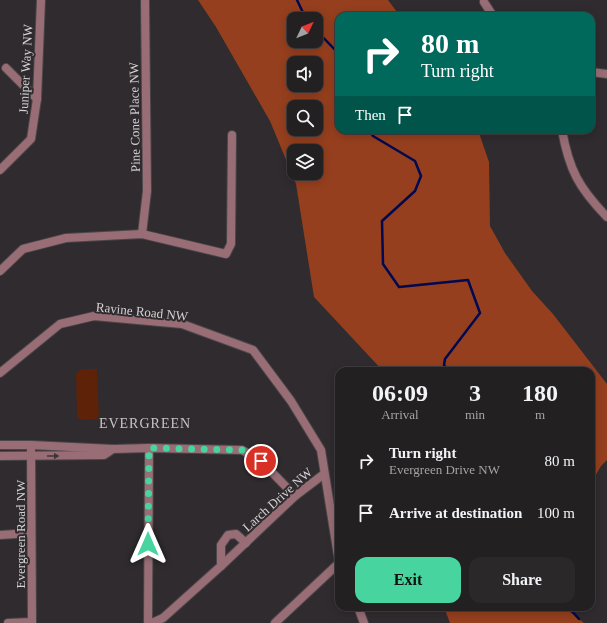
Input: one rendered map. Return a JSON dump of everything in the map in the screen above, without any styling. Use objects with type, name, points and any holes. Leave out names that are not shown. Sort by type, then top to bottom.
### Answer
[{"type":"street","name":"Juniper Way NW","points":[[0,170],[31,139],[38,99],[41,0]]},
{"type":"street","name":"Pine Cone Place NW","points":[[142,234],[147,191],[145,0]]},
{"type":"street","points":[[484,2],[490,12]]},
{"type":"street","points":[[6,68],[38,99]]},
{"type":"street","points":[[595,72],[607,74]]},
{"type":"street","points":[[563,134],[566,152],[578,180],[587,195],[607,217]]},
{"type":"street","points":[[0,271],[23,249],[66,238],[142,234],[226,254],[231,244],[232,135]]},
{"type":"street","name":"Ravine Road NW","points":[[0,373],[60,324],[94,316],[182,324],[253,350],[291,401],[321,450],[335,539]]},
{"type":"street","points":[[0,445],[113,449],[149,448],[242,450],[261,461],[295,496]]},
{"type":"street","name":"Evergreen Road NW","points":[[31,445],[32,623]]},
{"type":"street","points":[[148,623],[149,448]]},
{"type":"street","points":[[0,456],[104,455],[113,449]]},
{"type":"street","name":"Larch Drive NW","points":[[152,623],[163,618],[222,566],[295,496],[324,474]]},
{"type":"street","points":[[0,535],[31,533]]},
{"type":"street","name":"Larch Drive NW","points":[[222,566],[221,546],[228,535],[236,534],[246,543]]},
{"type":"street","points":[[275,623],[335,567]]},
{"type":"street","points":[[360,611],[364,623]]},
{"type":"street","points":[[8,623],[32,623]]},
{"type":"shaded area","points":[[198,0],[388,0],[397,12],[335,12],[335,134],[479,134],[489,162],[490,226],[505,253],[532,291],[553,314],[594,367],[379,367],[314,297],[294,180],[323,180],[323,144],[287,144],[287,162],[270,121],[216,27]]},
{"type":"shaded area","points":[[595,368],[607,384],[607,460],[601,466],[595,476]]},
{"type":"shaded area","points":[[82,369],[97,369],[99,419],[80,420],[77,417],[76,373]]},
{"type":"shaded area","points":[[446,611],[569,611],[584,623],[450,623]]},
{"type":"waterway","points":[[297,0],[303,12]]},
{"type":"waterway","points":[[323,37],[335,50]]},
{"type":"waterway","points":[[372,134],[415,161],[421,176],[415,191],[382,221],[383,264],[399,287],[468,280],[480,313],[445,359],[444,365],[446,367]]},
{"type":"waterway","points":[[572,611],[579,619]]},
{"type":"district","name":"EVERGREEN","points":[[145,423]]},
{"type":"route","points":[[148,544],[149,448],[242,450],[261,461]]}]
